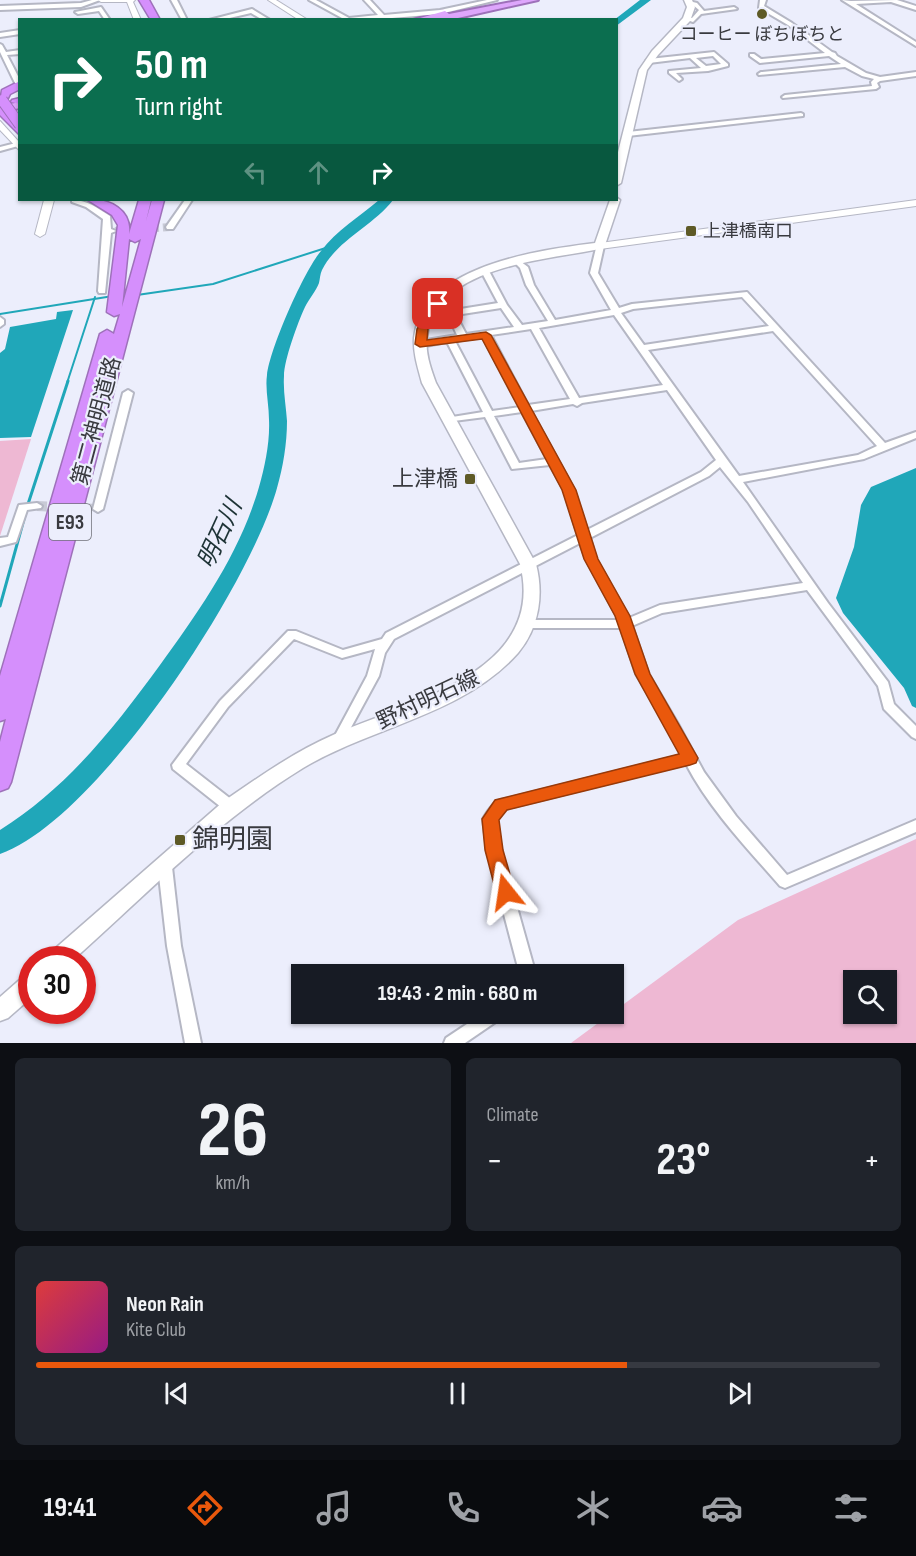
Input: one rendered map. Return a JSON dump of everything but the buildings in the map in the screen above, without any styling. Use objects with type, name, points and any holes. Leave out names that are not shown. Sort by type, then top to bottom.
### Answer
[{"type":"highway","points":[[149,0],[155,18]]},
{"type":"highway","points":[[149,0],[164,18]]},
{"type":"highway","points":[[432,16],[513,0]]},
{"type":"highway","points":[[432,16],[534,0]]},
{"type":"highway","points":[[18,85],[9,93],[8,103],[18,137]]},
{"type":"highway","points":[[96,201],[112,208],[121,216],[124,225],[125,283]]},
{"type":"highway","name":"第二神明道路","points":[[0,782],[8,718],[125,283],[155,202]]},
{"type":"main road","points":[[618,175],[638,86],[649,61],[687,19],[691,8],[689,2]]},
{"type":"main road","points":[[420,344],[422,329],[438,304],[459,285],[485,271],[516,260],[600,246],[615,201]]},
{"type":"main road","name":"野村明石線","points":[[74,946],[231,807],[261,786],[338,741],[466,686],[491,670],[512,649],[528,624],[534,591],[528,564],[429,383],[420,344]]},
{"type":"main road","points":[[0,1011],[18,996]]},
{"type":"street","points":[[18,0],[24,8]]},
{"type":"street","points":[[0,8],[24,8],[56,3],[81,5],[99,0],[130,0],[137,18]]},
{"type":"street","points":[[174,0],[184,18]]},
{"type":"street","points":[[271,0],[301,18]]},
{"type":"street","points":[[312,0],[345,18]]},
{"type":"street","points":[[367,0],[382,16]]},
{"type":"street","points":[[478,6],[494,0]]},
{"type":"street","points":[[762,0],[761,7],[792,23],[848,65],[879,79]]},
{"type":"street","points":[[848,2],[892,0],[916,8]]},
{"type":"street","points":[[687,19],[693,20],[702,10],[689,2]]},
{"type":"street","points":[[848,2],[916,44]]},
{"type":"street","points":[[78,18],[76,15],[81,5]]},
{"type":"street","points":[[78,12],[101,9],[107,18]]},
{"type":"street","points":[[699,13],[734,9]]},
{"type":"street","points":[[228,18],[252,11],[264,18]]},
{"type":"street","points":[[359,18],[432,16]]},
{"type":"street","points":[[0,35],[18,32]]},
{"type":"street","points":[[0,46],[18,82]]},
{"type":"street","points":[[5,54],[18,52]]},
{"type":"street","points":[[649,61],[714,54],[726,65],[671,72],[679,79]]},
{"type":"street","points":[[752,55],[760,61],[833,54]]},
{"type":"street","points":[[692,57],[716,74]]},
{"type":"street","points":[[761,74],[848,65]]},
{"type":"street","points":[[785,97],[876,87],[874,82],[879,79],[916,74]]},
{"type":"street","points":[[628,134],[801,115]]},
{"type":"street","points":[[0,124],[18,137],[0,149]]},
{"type":"street","points":[[40,234],[49,201]]},
{"type":"street","points":[[78,201],[89,205],[107,218],[109,231],[102,291]]},
{"type":"street","points":[[170,227],[187,201]]},
{"type":"street","points":[[916,203],[600,246],[594,273],[616,311],[721,461],[884,685],[888,706],[916,734]]},
{"type":"street","points":[[516,260],[525,267],[530,285],[553,323]]},
{"type":"street","points":[[485,271],[503,305],[520,329]]},
{"type":"street","points":[[420,344],[486,335],[616,311],[744,294],[883,447]]},
{"type":"street","points":[[463,338],[451,314],[503,305]]},
{"type":"street","points":[[534,326],[577,403]]},
{"type":"street","points":[[642,348],[775,328]]},
{"type":"street","points":[[486,335],[569,490],[591,559],[625,624],[642,674],[699,776],[731,820],[785,882],[916,826]]},
{"type":"street","points":[[450,340],[516,467],[554,462]]},
{"type":"street","points":[[449,420],[577,403],[670,387]]},
{"type":"street","points":[[98,509],[128,393]]},
{"type":"street","points":[[736,480],[861,457],[916,435]]},
{"type":"street","points":[[338,741],[373,675],[379,652],[390,636],[705,474],[721,461]]},
{"type":"street","points":[[0,542],[12,540],[23,507],[37,506]]},
{"type":"street","points":[[528,624],[625,624],[660,609],[810,586]]},
{"type":"street","points":[[231,807],[178,765],[224,704],[292,634],[342,654],[385,642]]},
{"type":"street","points":[[525,964],[494,850],[490,819],[501,805],[690,758]]},
{"type":"street","points":[[165,867],[174,946],[193,1043]]},
{"type":"street","points":[[452,1043],[480,1024]]},
{"type":"shaded area","points":[[31,439],[0,536],[0,441]]},
{"type":"shaded area","points":[[916,839],[916,1043],[571,1043],[597,1024],[624,1024],[624,1004],[738,920]]},
{"type":"water","points":[[73,310],[31,437],[0,438],[0,353],[5,349],[10,327],[56,319],[57,312]]},
{"type":"water","points":[[916,468],[916,708],[912,706],[904,688],[843,613],[836,598],[854,547],[861,505],[871,487]]},
{"type":"waterway","name":"明石川","points":[[618,21],[646,0]]},
{"type":"waterway","name":"明石川","points":[[0,843],[36,820],[81,780],[126,729],[209,614],[251,537],[268,488],[276,452],[278,423],[275,374],[297,308],[311,284],[314,271],[327,252],[385,201]]},
{"type":"waterway","points":[[137,295],[213,284],[335,245]]},
{"type":"waterway","points":[[94,299],[113,296]]},
{"type":"waterway","points":[[0,314],[94,299]]},
{"type":"waterway","points":[[67,383],[94,299]]},
{"type":"waterway","points":[[0,606],[29,501],[68,381]]},
{"type":"tunnel","points":[[115,231],[170,227]]},
{"type":"tunnel","points":[[37,506],[98,509]]},
{"type":"place","name":"コーヒー ぼちぼちと","points":[[762,14]]},
{"type":"place","name":"上津橋南口","points":[[691,231]]},
{"type":"place","name":"上津橋","points":[[470,479]]},
{"type":"place","name":"錦明園","points":[[180,840]]},
{"type":"route","points":[[438,304],[422,329],[420,344],[486,335],[569,490],[591,559],[622,616],[642,674],[690,758],[501,805],[490,819],[494,850],[506,892]]}]
